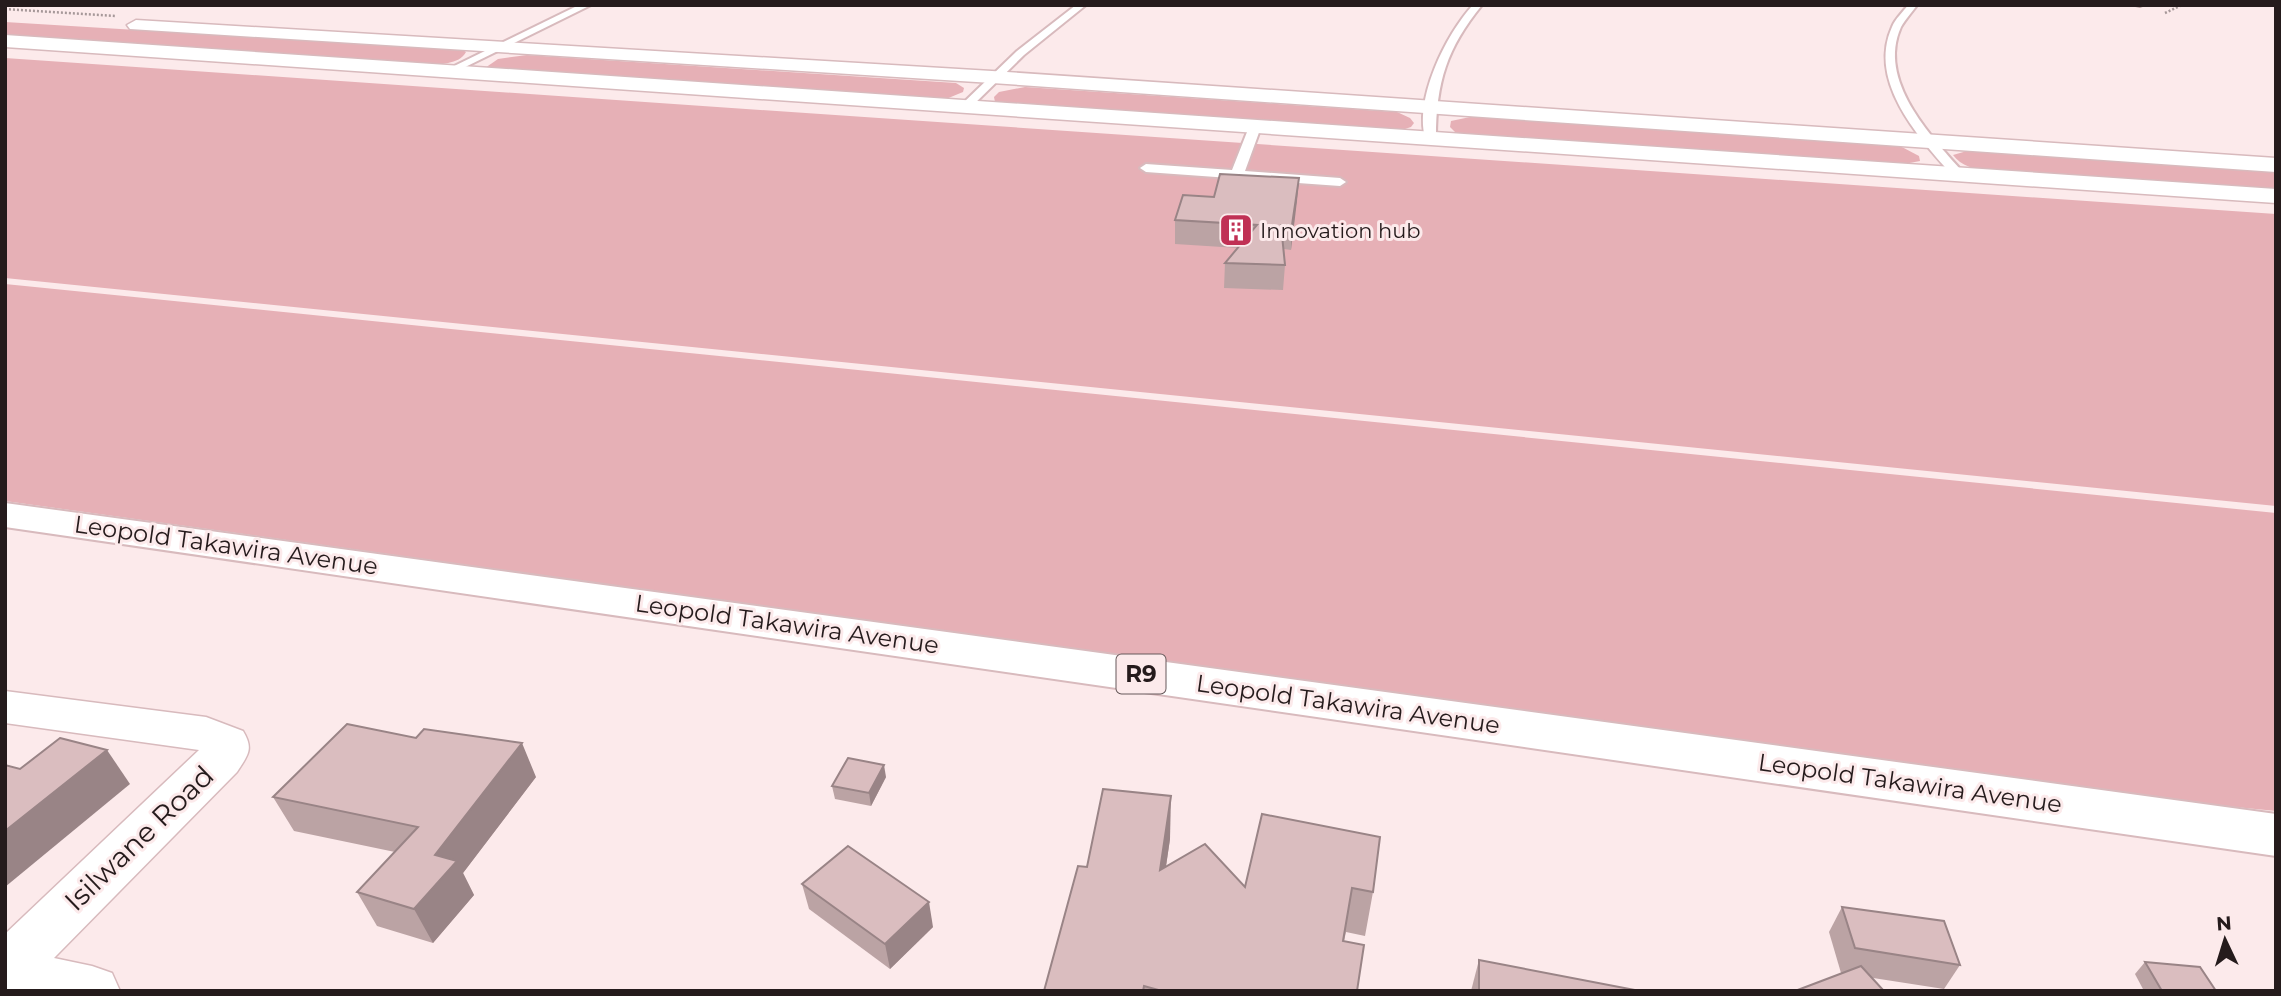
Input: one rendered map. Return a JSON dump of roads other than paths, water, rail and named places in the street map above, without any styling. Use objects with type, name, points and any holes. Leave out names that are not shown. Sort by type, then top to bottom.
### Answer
[{"type":"highway","name":"Leopold Takawira Avenue","points":[[5,515],[2276,835]]},
{"type":"street","points":[[115,23],[992,77],[2276,165]]},
{"type":"street","points":[[5,41],[2276,196]]},
{"type":"street","name":"Isilwane Road","points":[[5,707],[206,734],[227,743],[226,751],[220,759],[5,971]]},
{"type":"street","points":[[5,971],[92,991]]},
{"type":"lane","points":[[449,71],[587,5]]},
{"type":"lane","points":[[965,107],[992,77],[1044,31],[1082,5]]},
{"type":"lane","points":[[1430,138],[1429,108],[1436,72],[1449,41],[1478,5]]},
{"type":"lane","points":[[1913,5],[1905,13],[1892,38],[1890,67],[1902,102],[1930,143],[1958,174]]},
{"type":"lane","points":[[1237,175],[1255,127]]},
{"type":"lane","points":[[1146,168],[1339,182]]},
{"type":"place","name":"Innovation hub","points":[[1236,230]]}]
